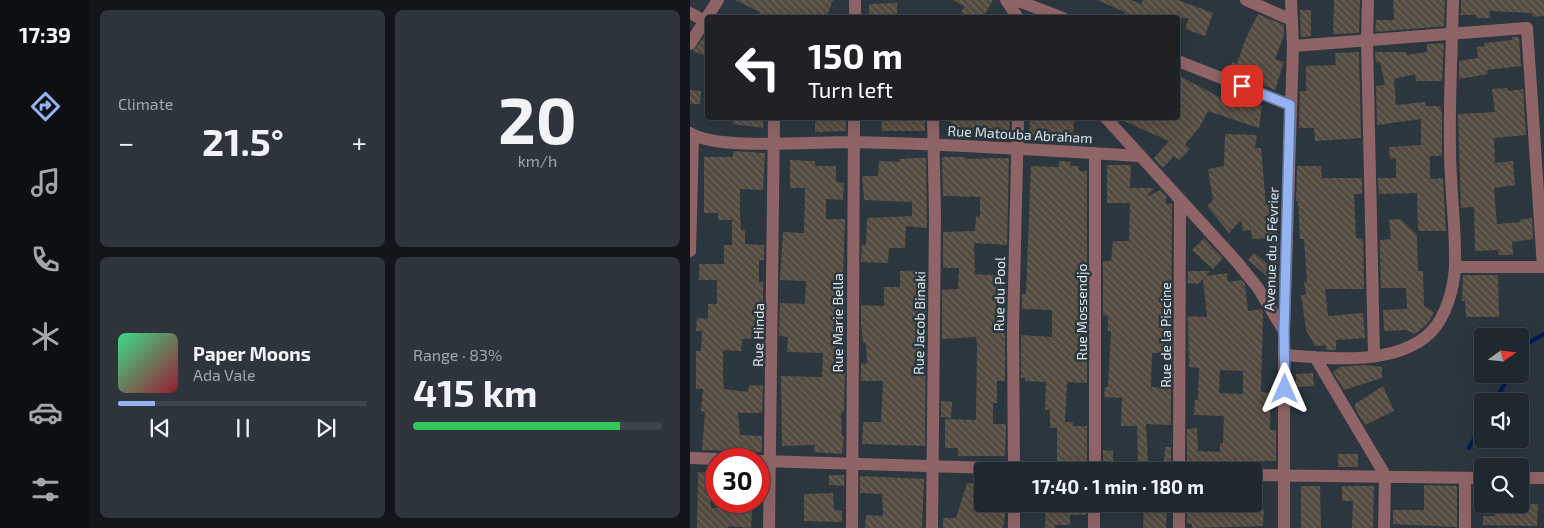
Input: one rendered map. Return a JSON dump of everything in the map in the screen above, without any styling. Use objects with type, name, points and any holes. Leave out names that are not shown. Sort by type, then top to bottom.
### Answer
[{"type":"street","points":[[708,15],[718,0]]},
{"type":"street","points":[[1006,0],[1016,15]]},
{"type":"street","points":[[1016,0],[1055,15]]},
{"type":"street","points":[[1246,0],[1292,20]]},
{"type":"street","name":"Avenue du 5 Février","points":[[1284,528],[1284,331],[1293,46],[1291,0]]},
{"type":"street","points":[[1368,0],[1367,41],[1374,356]]},
{"type":"street","points":[[1285,355],[1315,358],[1374,356],[1402,351],[1431,332],[1440,320],[1448,301],[1455,267],[1450,149],[1453,0]]},
{"type":"street","points":[[853,1],[855,15]]},
{"type":"street","points":[[690,13],[705,20],[690,44]]},
{"type":"street","points":[[1293,46],[1527,28],[1544,267],[1455,267]]},
{"type":"street","points":[[1180,62],[1290,105]]},
{"type":"street","name":"Rue Hinda","points":[[764,448],[774,120]]},
{"type":"street","name":"Rue Marie Bella","points":[[852,528],[854,120]]},
{"type":"street","name":"Rue Jacob Binaki","points":[[932,528],[935,226],[933,120]]},
{"type":"street","name":"Rue du Pool","points":[[1014,462],[1013,329],[1018,120]]},
{"type":"street","points":[[1108,120],[1247,275],[1284,331]]},
{"type":"street","points":[[690,252],[691,134]]},
{"type":"street","name":"Rue Matouba Abraham","points":[[691,134],[706,141],[854,142],[1140,156]]},
{"type":"street","name":"Rue Mossendjo","points":[[1094,462],[1095,153]]},
{"type":"street","name":"Rue de la Piscine","points":[[1180,199],[1180,462]]},
{"type":"street","points":[[1315,358],[1385,475],[1384,528]]},
{"type":"street","points":[[690,458],[705,459]]},
{"type":"street","points":[[770,462],[974,469]]},
{"type":"street","points":[[1262,475],[1385,475],[1474,478]]},
{"type":"street","points":[[1465,478],[1465,528]]},
{"type":"street","points":[[1529,478],[1544,478]]},
{"type":"street","points":[[1014,512],[1014,528]]},
{"type":"street","points":[[1094,512],[1094,528]]},
{"type":"street","points":[[1179,512],[1179,528]]},
{"type":"street","name":"Rue Hinda","points":[[769,513],[770,528]]},
{"type":"building","points":[[735,0],[833,0],[827,15],[759,15],[760,12]]},
{"type":"building","points":[[953,0],[993,0],[985,15],[965,15],[961,12],[965,7]]},
{"type":"building","points":[[1097,0],[1131,0],[1141,4],[1143,0],[1178,0],[1213,13],[1205,36],[1185,29],[1189,18],[1180,18],[1180,15],[1124,15],[1125,12]]},
{"type":"building","points":[[1334,0],[1360,0],[1359,33],[1333,34]]},
{"type":"building","points":[[1393,0],[1445,0],[1444,26],[1375,32],[1376,20],[1394,20]]},
{"type":"building","points":[[1461,0],[1544,0],[1544,16],[1533,17],[1532,13],[1489,11],[1490,18],[1476,18],[1476,15],[1461,15]]},
{"type":"building","points":[[897,3],[897,15],[869,15],[869,4]]},
{"type":"building","points":[[1300,10],[1311,10],[1311,36],[1301,37]]},
{"type":"building","points":[[1258,14],[1284,25],[1284,35],[1275,59],[1284,62],[1275,90],[1229,72],[1232,62],[1237,64],[1245,40]]},
{"type":"building","points":[[705,36],[705,56],[693,51]]},
{"type":"building","points":[[1512,37],[1519,37],[1521,66],[1487,70],[1488,74],[1459,79],[1459,61],[1478,58],[1477,47],[1485,46],[1484,43],[1512,40]]},
{"type":"building","points":[[1444,43],[1442,81],[1416,81],[1415,74],[1394,79],[1396,105],[1425,102],[1425,106],[1440,106],[1442,115],[1442,156],[1430,156],[1430,179],[1443,178],[1446,231],[1418,231],[1417,193],[1379,194],[1378,178],[1396,178],[1396,158],[1390,159],[1389,147],[1421,145],[1421,119],[1377,125],[1376,86],[1385,85],[1380,62],[1376,63],[1375,52],[1406,52],[1407,55],[1427,52],[1427,44]]},
{"type":"building","points":[[1359,52],[1361,138],[1315,141],[1314,128],[1299,128],[1300,91],[1306,91],[1306,66],[1336,65],[1335,53]]},
{"type":"building","points":[[1180,76],[1221,98],[1225,88],[1248,97],[1246,103],[1262,106],[1259,128],[1208,111],[1199,128],[1185,144],[1190,149],[1179,160],[1174,156],[1163,168],[1154,158],[1169,141],[1122,120],[1180,120]]},
{"type":"building","points":[[1507,88],[1508,91],[1523,89],[1526,135],[1494,138],[1495,163],[1513,161],[1515,185],[1494,188],[1497,224],[1521,222],[1520,220],[1532,218],[1533,239],[1512,242],[1513,255],[1499,255],[1498,250],[1475,251],[1474,207],[1461,208],[1458,114],[1495,112],[1492,89]]},
{"type":"building","points":[[690,90],[701,91],[700,104],[690,104]]},
{"type":"building","points":[[733,120],[764,120],[763,128],[733,124]]},
{"type":"building","points":[[815,120],[846,120],[846,131],[815,132]]},
{"type":"building","points":[[881,120],[925,120],[925,131],[882,131]]},
{"type":"building","points":[[951,120],[1010,120],[1009,137],[975,138],[976,131],[950,131]]},
{"type":"building","points":[[1030,120],[1074,120],[1073,140],[1066,140],[1066,143],[1036,141],[1036,139],[1029,138]]},
{"type":"building","points":[[1225,134],[1257,135],[1255,148],[1261,148],[1266,205],[1278,204],[1277,238],[1252,239],[1251,230],[1243,231],[1241,220],[1229,233],[1207,206],[1213,200],[1208,169],[1224,166]]},
{"type":"building","points":[[733,151],[765,153],[763,190],[740,189],[741,230],[745,230],[745,244],[764,245],[764,260],[759,260],[759,282],[763,282],[763,338],[742,339],[741,351],[723,350],[724,389],[748,392],[749,385],[763,386],[762,413],[738,413],[740,435],[762,436],[762,448],[705,448],[705,450],[702,450],[705,412],[701,411],[703,389],[696,389],[696,351],[701,351],[702,331],[696,331],[697,318],[708,319],[708,304],[717,304],[717,280],[699,280],[699,264],[724,264],[724,245],[732,245],[732,220],[718,220],[718,213],[704,213],[704,157],[733,157]]},
{"type":"building","points":[[942,157],[966,157],[966,159],[1009,158],[1007,245],[974,243],[975,274],[1004,276],[1002,297],[997,297],[993,333],[1005,333],[1005,381],[997,381],[997,403],[993,403],[993,424],[1006,424],[1005,456],[958,456],[958,448],[945,448],[945,419],[976,420],[977,345],[976,337],[942,339],[942,290],[958,289],[959,268],[943,268],[943,232],[975,231],[976,216],[980,217],[980,197],[943,196]]},
{"type":"building","points":[[926,158],[927,228],[906,226],[905,248],[889,248],[888,263],[861,262],[862,244],[866,245],[867,218],[912,216],[912,202],[864,200],[862,176],[878,176],[879,161],[899,162],[899,159]]},
{"type":"building","points":[[790,160],[815,161],[815,166],[836,166],[836,182],[844,183],[843,200],[826,199],[826,219],[845,219],[842,305],[845,305],[842,363],[845,363],[844,412],[841,412],[842,436],[844,436],[842,454],[814,452],[815,445],[782,446],[781,376],[822,377],[823,353],[787,352],[788,337],[779,336],[780,303],[805,304],[806,281],[780,280],[783,232],[804,233],[805,188],[790,188]]},
{"type":"building","points":[[1059,161],[1071,162],[1070,166],[1079,166],[1079,171],[1087,171],[1087,383],[1067,382],[1065,422],[1073,422],[1073,426],[1087,426],[1087,461],[1057,461],[1057,428],[1050,428],[1050,410],[1045,410],[1046,382],[1025,381],[1025,378],[1021,378],[1021,335],[1052,337],[1052,310],[1022,309],[1022,294],[1026,294],[1031,166],[1059,167]]},
{"type":"building","points":[[1107,165],[1131,165],[1130,188],[1154,188],[1146,197],[1160,190],[1166,196],[1166,204],[1172,204],[1171,344],[1169,344],[1169,353],[1152,353],[1151,387],[1171,388],[1171,425],[1146,424],[1148,462],[1138,462],[1137,426],[1121,426],[1122,398],[1104,397],[1105,387],[1108,387],[1111,331],[1108,331],[1108,316],[1103,315],[1103,261],[1111,261],[1113,241],[1129,241],[1130,203],[1107,203]]},
{"type":"building","points":[[1297,166],[1321,166],[1322,178],[1362,178],[1362,194],[1354,194],[1356,238],[1363,239],[1364,289],[1325,289],[1328,316],[1363,313],[1365,338],[1336,340],[1336,350],[1326,350],[1326,345],[1315,346],[1306,330],[1301,295],[1306,295],[1304,282],[1307,282],[1304,239],[1300,239],[1298,201],[1296,201]]},
{"type":"building","points":[[1400,219],[1417,235],[1418,271],[1423,271],[1424,306],[1434,312],[1429,322],[1415,334],[1407,330],[1384,331],[1383,310],[1407,309],[1406,288],[1381,288],[1380,240],[1391,239],[1389,220]]},
{"type":"building","points":[[1204,238],[1223,258],[1213,269],[1192,250]]},
{"type":"building","points":[[1272,241],[1279,241],[1277,298],[1274,299],[1265,278],[1268,277],[1248,260],[1254,253],[1273,268]]},
{"type":"building","points":[[926,270],[925,446],[862,444],[863,422],[881,422],[883,381],[861,381],[861,363],[867,364],[866,343],[863,343],[861,305],[884,306],[884,287],[900,287],[900,271]]},
{"type":"building","points":[[1188,271],[1210,271],[1206,276],[1227,273],[1228,282],[1241,280],[1245,284],[1248,311],[1261,309],[1263,311],[1261,392],[1271,393],[1270,430],[1276,430],[1276,461],[1187,462],[1187,429],[1197,428],[1198,451],[1220,452],[1220,443],[1223,443],[1224,416],[1194,415],[1195,400],[1198,400],[1199,368],[1189,367],[1188,316],[1207,317],[1203,279],[1198,284],[1188,283]],"holes":[[[1220,370],[1243,371],[1243,394],[1219,393]]]},
{"type":"building","points":[[1463,275],[1498,275],[1499,317],[1466,317],[1465,301],[1462,301]]},
{"type":"building","points":[[1366,365],[1382,367],[1382,378],[1344,390],[1333,372],[1340,367]]},
{"type":"building","points":[[1313,373],[1314,386],[1296,387],[1296,374]]},
{"type":"building","points":[[1383,386],[1394,411],[1365,425],[1355,408],[1355,404]]},
{"type":"building","points":[[941,401],[952,402],[951,418],[941,417]]},
{"type":"building","points":[[1165,447],[1171,447],[1171,461],[1164,461]]},
{"type":"building","points":[[1103,450],[1113,451],[1113,462],[1103,462]]},
{"type":"building","points":[[1338,454],[1358,454],[1358,467],[1338,467]]},
{"type":"building","points":[[698,472],[705,473],[705,513],[752,513],[751,528],[728,526],[728,528],[697,528]]},
{"type":"building","points":[[829,475],[844,475],[844,486],[829,485]]},
{"type":"building","points":[[860,476],[924,479],[922,528],[865,528],[866,515],[883,516],[882,494],[860,493]]},
{"type":"building","points":[[967,483],[974,483],[974,512],[1005,512],[1003,528],[943,528],[943,518],[956,518]]},
{"type":"building","points":[[1424,485],[1457,486],[1457,527],[1393,524],[1393,510],[1424,510]]},
{"type":"building","points":[[1301,486],[1320,486],[1321,528],[1301,528]]},
{"type":"building","points":[[1342,486],[1374,486],[1373,528],[1352,528],[1353,501],[1342,501]]},
{"type":"building","points":[[833,493],[834,510],[842,511],[842,522],[804,521],[804,494]]},
{"type":"building","points":[[1529,504],[1538,504],[1537,526],[1483,525],[1483,516],[1495,516],[1495,513],[1529,513]]},
{"type":"building","points":[[1262,509],[1264,509],[1263,526],[1192,528],[1192,524],[1187,523],[1187,512],[1262,512]]},
{"type":"building","points":[[1046,512],[1086,512],[1086,515],[1070,515],[1070,525],[1055,525],[1055,528],[1045,528]]},
{"type":"building","points":[[1144,512],[1167,512],[1166,528],[1143,528]]},
{"type":"waterway","points":[[1529,343],[1544,334]]},
{"type":"waterway","points":[[1499,393],[1505,383]]},
{"type":"waterway","points":[[1469,448],[1474,439]]},
{"type":"route","points":[[1242,86],[1290,105],[1284,331],[1285,389]]}]
